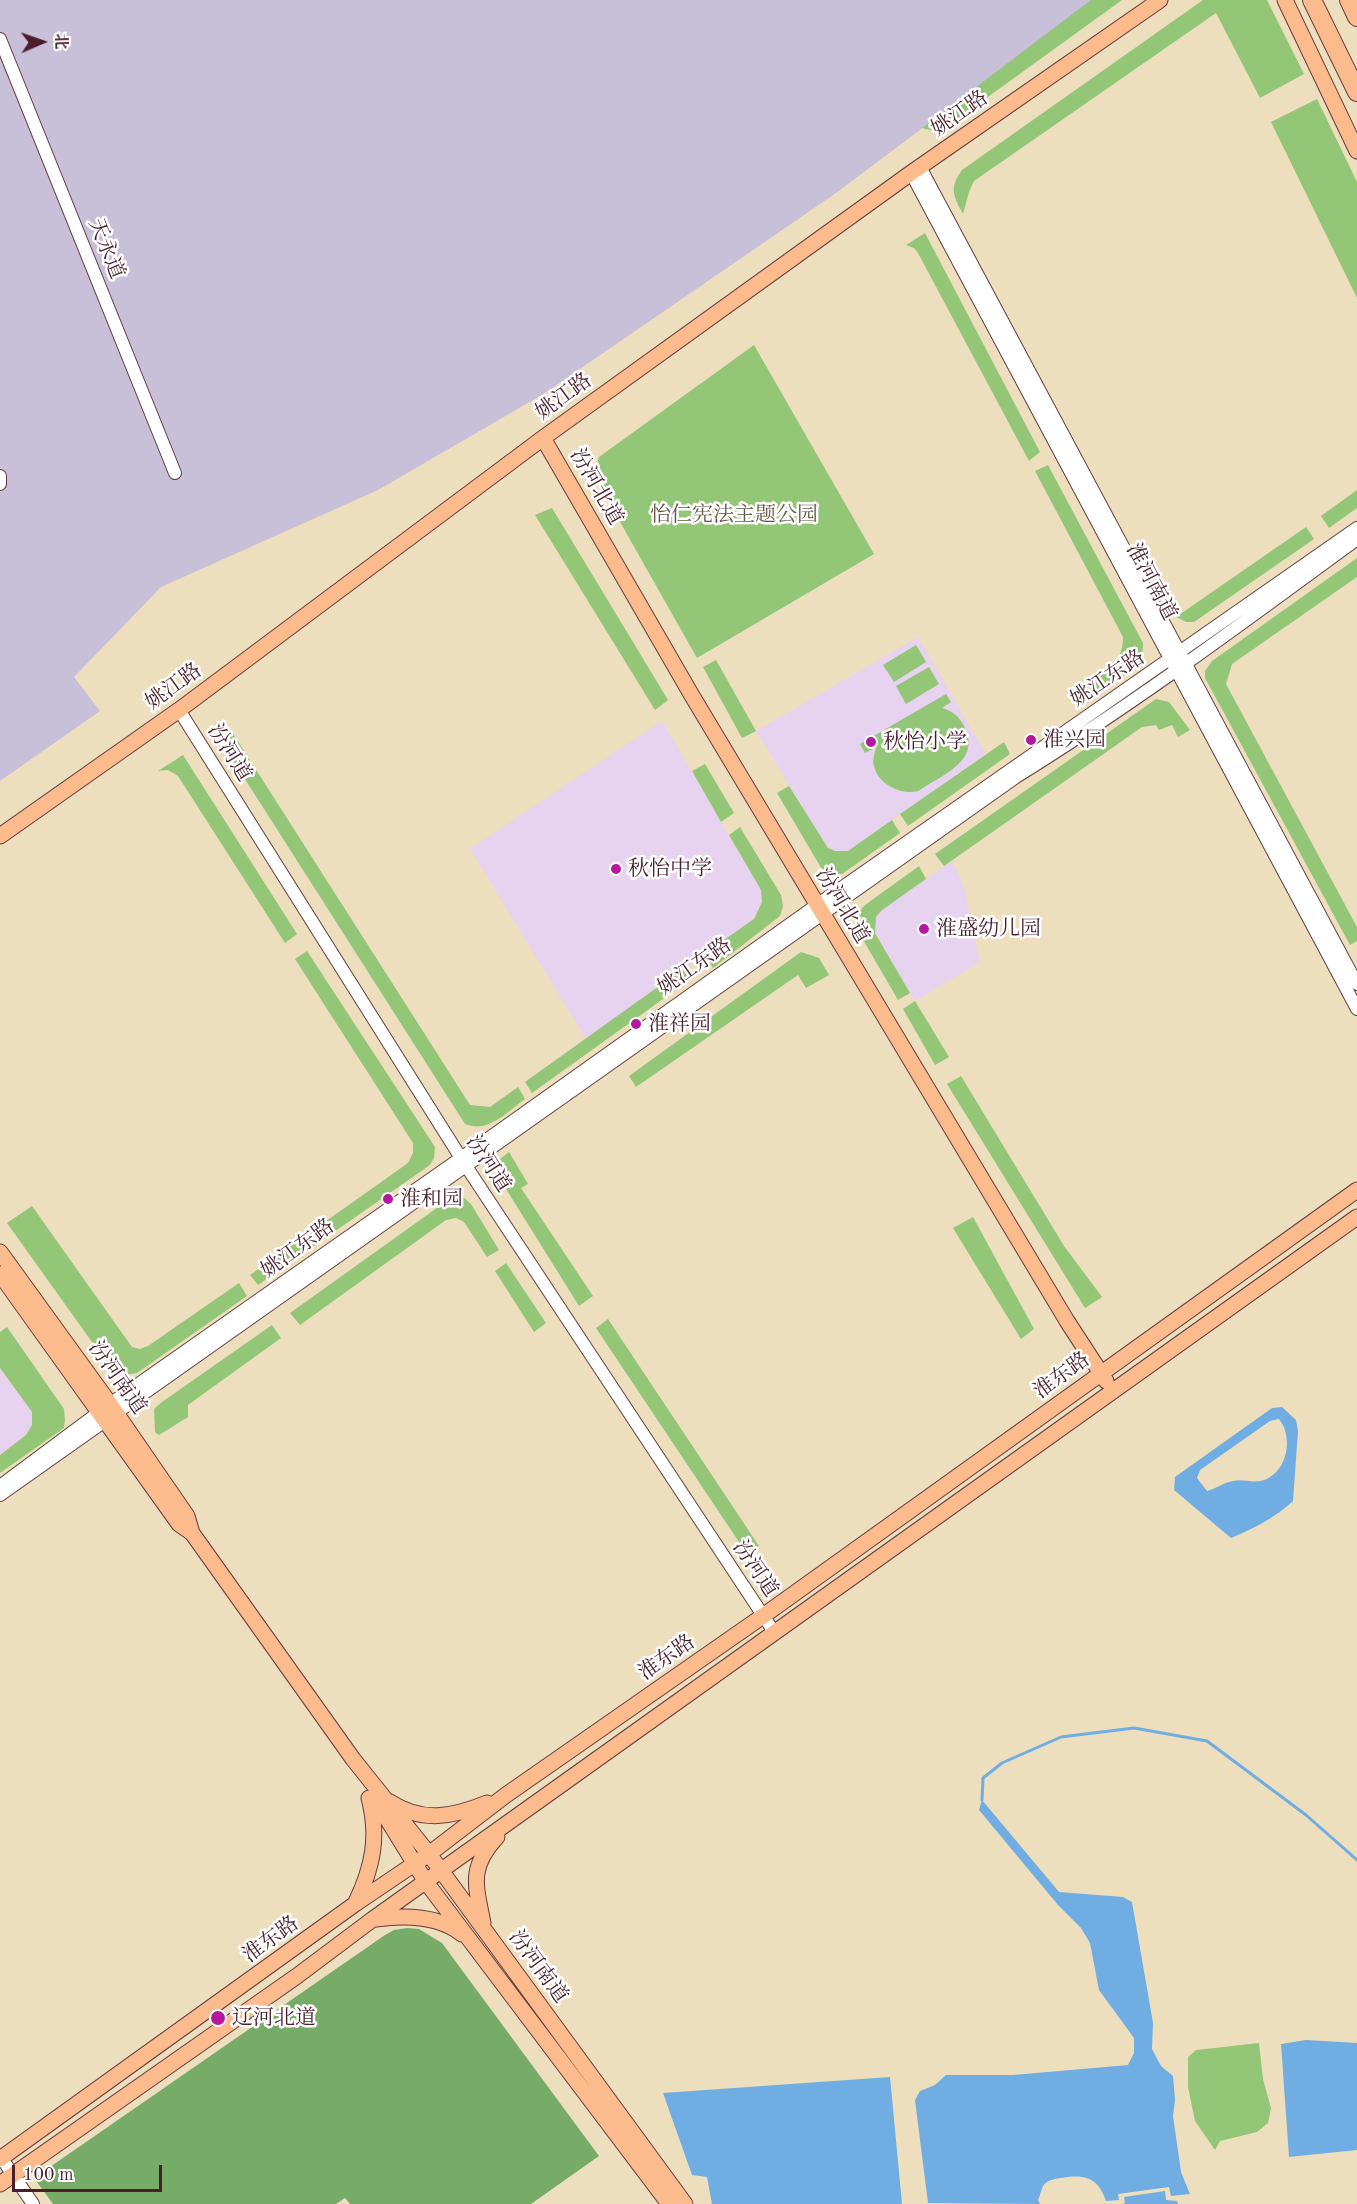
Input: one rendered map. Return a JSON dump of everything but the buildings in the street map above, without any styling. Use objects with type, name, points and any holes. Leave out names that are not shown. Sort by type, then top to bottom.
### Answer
[{"type":"highway","points":[[1312,0],[1357,92]]},
{"type":"highway","points":[[1349,0],[1357,17]]},
{"type":"main road","name":"姚江路","points":[[0,836],[179,710],[543,438],[916,170],[1160,0]]},
{"type":"main road","points":[[1285,0],[1357,151]]},
{"type":"main road","name":"汾河北道","points":[[543,438],[820,909],[1067,1321],[1112,1391]]},
{"type":"main road","name":"淮东路","points":[[0,2157],[355,1904],[414,1865],[506,1795],[763,1616],[1357,1190]]},
{"type":"main road","name":"淮东路","points":[[0,2184],[297,1976],[373,1919],[1357,1217]]},
{"type":"main road","name":"汾河南道","points":[[0,1252],[107,1413]]},
{"type":"main road","name":"汾河南道","points":[[0,1274],[187,1516],[192,1533],[353,1759],[442,1871],[685,2204]]},
{"type":"main road","name":"汾河南道","points":[[353,1759],[365,1783],[426,1882],[669,2204]]},
{"type":"main road","points":[[355,1904],[368,1878],[374,1844],[373,1812],[365,1783]]},
{"type":"main road","points":[[383,1798],[409,1812],[440,1817],[475,1808],[506,1795]]},
{"type":"main road","points":[[484,1929],[477,1893],[477,1865],[490,1845],[510,1823]]},
{"type":"main road","points":[[373,1919],[418,1917],[456,1929],[471,1941]]},
{"type":"street","name":"天永道","points":[[0,39],[175,473]]},
{"type":"street","name":"淮河南道","points":[[916,170],[1178,662],[1357,1009]]},
{"type":"street","name":"姚江东路","points":[[1178,662],[1357,528]]},
{"type":"street","name":"姚江东路","points":[[0,1485],[107,1413],[464,1162],[820,909],[1040,748],[1178,662],[1357,539]]},
{"type":"street","name":"淮河南道","points":[[1178,662],[1357,984]]},
{"type":"street","name":"汾河道","points":[[179,710],[464,1162],[774,1632]]},
{"type":"street","name":"姚江东路","points":[[0,1496],[107,1413]]},
{"type":"street","points":[[0,2157],[33,2204]]},
{"type":"shaded area","points":[[0,0],[1093,0],[836,193],[545,393],[378,490],[161,587],[74,677],[100,711],[0,781]]},
{"type":"shaded area","name":"秋怡小学","points":[[918,637],[986,754],[848,851],[835,851],[828,848],[756,731]]},
{"type":"shaded area","name":"秋怡中学","points":[[662,721],[761,890],[762,902],[754,919],[586,1039],[470,849]]},
{"type":"shaded area","name":"淮盛幼儿园","points":[[952,861],[964,887],[980,962],[915,1001],[875,933],[876,917],[882,910]]},
{"type":"shaded area","points":[[0,1368],[32,1412],[32,1425],[26,1435],[0,1455]]},
{"type":"green space","points":[[1091,0],[1122,0],[945,128],[934,131],[922,128]]},
{"type":"green space","points":[[1203,0],[1267,0],[1304,74],[1260,98],[1216,13],[974,181],[963,214],[954,192],[955,182],[962,170]]},
{"type":"green space","points":[[1317,99],[1357,182],[1357,298],[1271,122]]},
{"type":"green space","points":[[925,233],[1040,452],[1029,461],[918,253],[914,248],[906,245]]},
{"type":"green space","name":"怡仁宪法主题公园","points":[[754,345],[874,554],[697,658],[598,483],[595,471],[599,457]]},
{"type":"green space","points":[[1048,465],[1143,643],[1139,661],[1133,668],[1119,680],[1094,695],[1087,684],[1117,660],[1123,637],[1035,471]]},
{"type":"green space","points":[[1357,490],[1357,508],[1329,528],[1321,516]]},
{"type":"green space","points":[[552,508],[668,700],[655,710],[535,515]]},
{"type":"green space","points":[[1306,527],[1314,539],[1194,622],[1186,622],[1176,617]]},
{"type":"green space","points":[[1357,558],[1357,577],[1232,664],[1226,684],[1357,927],[1357,941],[1350,945],[1205,678],[1205,671],[1212,661]]},
{"type":"green space","points":[[916,645],[926,662],[894,682],[883,665]]},
{"type":"green space","points":[[716,660],[756,731],[742,738],[703,667]]},
{"type":"green space","points":[[929,667],[939,684],[906,704],[896,686]]},
{"type":"green space","points":[[946,694],[951,702],[942,708],[958,718],[968,737],[969,745],[963,759],[952,770],[918,791],[904,792],[891,787],[876,772],[873,761],[876,747],[865,753],[860,744]]},
{"type":"green space","points":[[1156,699],[1169,702],[1190,730],[1178,737],[1172,725],[1159,730],[1156,725],[1142,727],[944,866],[935,854]]},
{"type":"green space","points":[[232,732],[470,1105],[490,1107],[518,1087],[525,1099],[505,1115],[482,1126],[465,1124],[220,740]]},
{"type":"green space","points":[[1004,742],[1010,754],[908,826],[900,814]]},
{"type":"green space","points":[[183,755],[297,934],[285,943],[178,776],[168,770],[158,771]]},
{"type":"green space","points":[[705,764],[734,813],[721,822],[692,771]]},
{"type":"green space","points":[[789,786],[828,848],[835,851],[848,851],[892,820],[900,833],[842,874],[826,873],[777,793]]},
{"type":"green space","points":[[740,827],[781,895],[783,906],[780,916],[713,968],[704,954],[754,919],[762,902],[761,890],[729,835]]},
{"type":"green space","points":[[919,866],[926,879],[882,910],[876,917],[875,933],[910,993],[898,1000],[858,931],[858,913],[865,905]]},
{"type":"green space","points":[[307,951],[435,1147],[434,1158],[430,1165],[258,1285],[250,1275],[408,1163],[413,1153],[413,1143],[295,959]]},
{"type":"green space","points":[[801,952],[819,958],[829,975],[806,988],[798,975],[636,1087],[629,1076]]},
{"type":"green space","points":[[687,966],[695,976],[532,1093],[525,1082]]},
{"type":"green space","points":[[915,1001],[949,1057],[935,1065],[903,1009]]},
{"type":"green space","points":[[961,1076],[1064,1246],[1102,1297],[1085,1308],[947,1084]]},
{"type":"green space","points":[[509,1152],[528,1184],[521,1188],[593,1296],[579,1306],[496,1173],[494,1164]]},
{"type":"green space","points":[[463,1197],[471,1204],[499,1250],[487,1257],[464,1222],[456,1218],[446,1220],[300,1325],[290,1313],[448,1200]]},
{"type":"green space","points":[[32,1206],[132,1347],[140,1349],[148,1346],[239,1283],[247,1296],[137,1373],[115,1372],[7,1223]]},
{"type":"green space","points":[[973,1217],[1034,1329],[1021,1339],[953,1228]]},
{"type":"green space","points":[[506,1263],[546,1323],[534,1332],[495,1271]]},
{"type":"green space","points":[[608,1319],[759,1546],[747,1554],[596,1328]]},
{"type":"green space","points":[[272,1325],[281,1338],[188,1405],[188,1417],[159,1435],[155,1432],[154,1409]]},
{"type":"green space","points":[[7,1327],[64,1409],[65,1420],[64,1428],[0,1473],[0,1455],[26,1435],[32,1425],[32,1412],[0,1368],[0,1332]]},
{"type":"green space","points":[[419,1929],[442,1943],[599,2156],[531,2204],[350,2204],[345,2198],[336,2204],[53,2204],[34,2178],[385,1935],[394,1930]]},
{"type":"green space","points":[[1259,2043],[1263,2079],[1271,2108],[1268,2123],[1257,2132],[1220,2141],[1215,2150],[1195,2121],[1188,2087],[1188,2057],[1196,2050]]},
{"type":"water","points":[[1282,1407],[1296,1420],[1298,1431],[1293,1501],[1264,1522],[1231,1538],[1174,1490],[1175,1477],[1272,1408]],"holes":[[[1279,1419],[1287,1441],[1285,1458],[1270,1477],[1260,1481],[1238,1480],[1207,1491],[1197,1478],[1200,1470],[1270,1421]]]},
{"type":"water","points":[[982,1800],[1059,1892],[1123,1897],[1132,1902],[1153,2023],[1152,2049],[1161,2066],[1173,2076],[1175,2100],[1173,2116],[1181,2172],[1190,2194],[1171,2196],[1169,2187],[1118,2194],[1119,2200],[1106,2201],[1099,2186],[1089,2179],[1076,2176],[1046,2182],[1038,2200],[1040,2204],[928,2203],[915,2100],[920,2091],[935,2085],[946,2075],[1013,2075],[1128,2065],[1134,2053],[1134,2038],[1099,1990],[1090,1943],[1081,1928],[1058,1905],[979,1810]]},
{"type":"water","points":[[1306,2040],[1357,2043],[1357,2150],[1289,2157],[1281,2044]]},
{"type":"water","points":[[890,2077],[902,2204],[712,2204],[707,2177],[692,2175],[663,2093]]},
{"type":"water","points":[[1165,2191],[1166,2200],[1177,2201],[1178,2204],[1122,2204],[1125,2203],[1124,2197]]},
{"type":"waterway","points":[[982,1800],[983,1778],[1002,1763],[1061,1737],[1134,1728],[1207,1741],[1306,1815],[1357,1860]]},
{"type":"place","name":"淮兴园","points":[[1031,740]]},
{"type":"place","name":"秋怡小学","points":[[871,742]]},
{"type":"place","name":"秋怡中学","points":[[616,869]]},
{"type":"place","name":"淮盛幼儿园","points":[[924,929]]},
{"type":"place","name":"淮祥园","points":[[636,1024]]},
{"type":"place","name":"淮和园","points":[[388,1199]]},
{"type":"place","name":"辽河北道","points":[[218,2018]]}]
